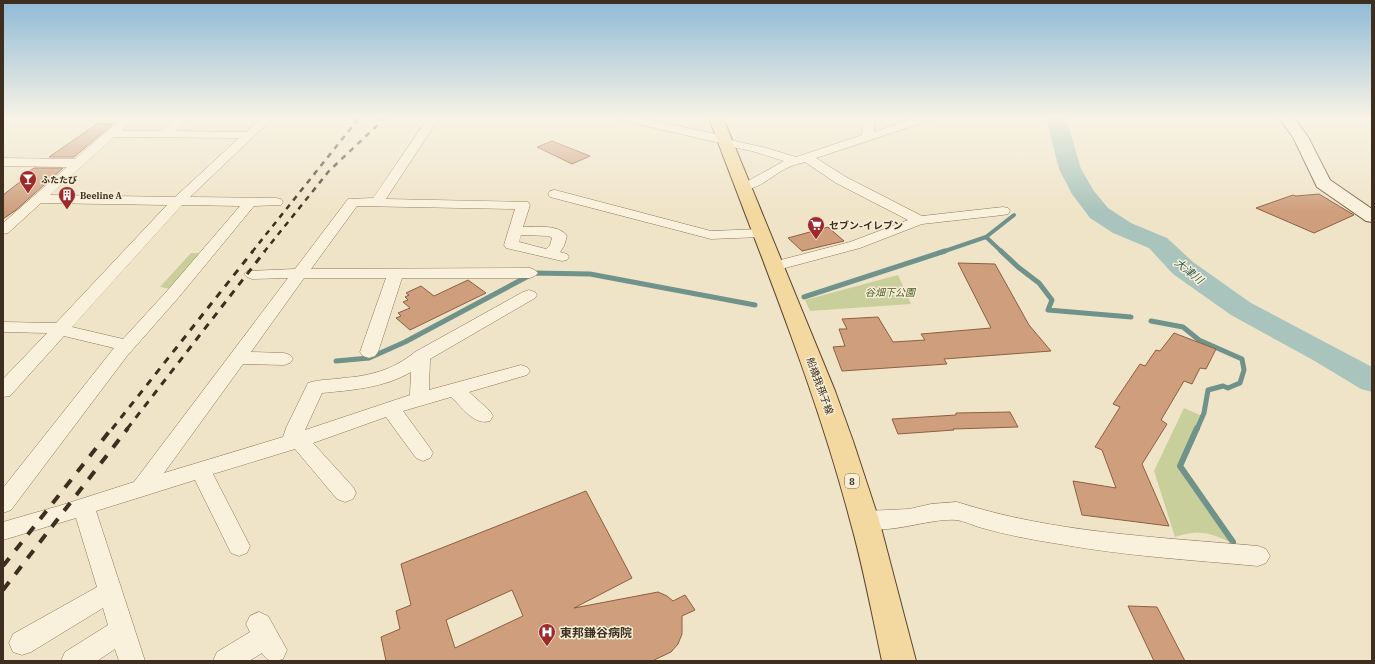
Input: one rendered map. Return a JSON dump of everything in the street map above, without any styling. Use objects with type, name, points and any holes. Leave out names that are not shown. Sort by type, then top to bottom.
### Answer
[{"type":"main road","name":"船橋我孫子線","points":[[729,149],[788,301],[840,441],[864,520],[899,661]]},
{"type":"street","points":[[3,230],[94,149]]},
{"type":"street","points":[[3,391],[178,201],[233,149]]},
{"type":"street","points":[[377,202],[413,149]]},
{"type":"street","points":[[759,149],[801,159],[920,220]]},
{"type":"street","points":[[743,186],[750,185],[774,170],[801,159],[833,149]]},
{"type":"street","points":[[1306,149],[1323,183],[1372,217]]},
{"type":"street","points":[[3,162],[78,163]]},
{"type":"street","points":[[555,194],[711,235],[761,232]]},
{"type":"street","points":[[38,199],[276,202]]},
{"type":"street","points":[[3,504],[127,346],[173,294],[250,202]]},
{"type":"street","points":[[140,488],[302,273],[353,202],[523,205],[515,231],[511,245],[556,256],[560,236],[552,232],[515,231]]},
{"type":"street","points":[[774,266],[854,245],[920,220],[1002,211]]},
{"type":"street","points":[[369,352],[396,273]]},
{"type":"street","points":[[252,274],[530,273]]},
{"type":"street","points":[[345,492],[295,440],[296,428],[315,387],[369,382],[407,367],[413,364],[421,356],[529,295]]},
{"type":"street","points":[[3,327],[60,328],[127,346]]},
{"type":"street","points":[[419,399],[421,356]]},
{"type":"street","points":[[237,358],[284,359]]},
{"type":"street","points":[[3,531],[84,507],[419,399],[521,371]]},
{"type":"street","points":[[455,389],[483,416]]},
{"type":"street","points":[[390,408],[423,453]]},
{"type":"street","points":[[200,469],[240,546]]},
{"type":"street","points":[[84,507],[132,661]]},
{"type":"street","points":[[864,520],[909,518],[931,513],[957,511],[980,519],[1060,535],[1119,543],[1258,556]]},
{"type":"street","points":[[22,643],[111,592]]},
{"type":"street","points":[[74,661],[122,631]]},
{"type":"street","points":[[226,661],[266,637]]},
{"type":"green space","points":[[191,253],[201,253],[171,289],[160,287]]},
{"type":"green space","name":"谷畑下公園","points":[[898,275],[911,304],[810,311],[805,300]]},
{"type":"green space","points":[[1184,408],[1202,416],[1179,466],[1230,542],[1203,533],[1190,533],[1175,537],[1154,471]]},
{"type":"building","points":[[61,149],[83,149],[74,157],[49,157]]},
{"type":"building","points":[[541,149],[572,149],[590,156],[572,164]]},
{"type":"building","points":[[34,168],[63,168],[16,210],[3,219],[3,195],[25,178],[20,177]]},
{"type":"building","points":[[1319,194],[1354,215],[1314,233],[1256,208],[1293,195]]},
{"type":"building","name":"セブン-イレブン","points":[[828,227],[844,241],[802,251],[788,238]]},
{"type":"building","points":[[958,263],[995,264],[1029,325],[1051,351],[944,359],[947,364],[842,371],[833,347],[845,346],[839,329],[847,329],[842,319],[878,317],[893,342],[925,340],[921,334],[991,328]]},
{"type":"building","points":[[468,280],[486,293],[410,330],[396,318],[401,316],[398,313],[410,308],[403,302],[408,300],[405,297],[409,295],[406,293],[421,286],[434,296]]},
{"type":"building","points":[[1174,333],[1216,349],[1206,369],[1200,368],[1192,384],[1184,381],[1161,420],[1167,424],[1142,464],[1169,526],[1082,515],[1073,481],[1116,488],[1102,450],[1095,447],[1120,407],[1113,404],[1140,364],[1145,366],[1156,350],[1160,351]]},
{"type":"building","points":[[1010,412],[1018,427],[953,429],[954,430],[898,434],[892,419],[956,415],[956,413]]},
{"type":"building","points":[[586,491],[632,578],[574,608],[658,592],[667,596],[673,601],[685,595],[695,610],[682,616],[682,634],[678,644],[671,652],[652,661],[386,661],[381,637],[400,629],[396,611],[411,605],[401,564]],"holes":[[[512,590],[523,616],[455,648],[446,620]]]},
{"type":"building","points":[[1128,606],[1157,607],[1185,661],[1154,661]]},
{"type":"waterway","name":"大津川","points":[[1065,149],[1070,169],[1084,194],[1099,213],[1122,228],[1158,243],[1183,268],[1241,309],[1324,353],[1372,381]]},
{"type":"waterway","points":[[986,237],[1014,215]]},
{"type":"waterway","points":[[943,252],[986,237]]},
{"type":"waterway","points":[[986,237],[1002,252]]},
{"type":"waterway","points":[[1001,251],[1018,267],[1039,283],[1052,300],[1048,310],[1131,317]]},
{"type":"waterway","points":[[804,297],[943,252]]},
{"type":"waterway","points":[[336,361],[369,358],[405,342],[534,273],[590,274],[755,305]]},
{"type":"waterway","points":[[1151,321],[1183,327],[1199,340],[1242,359],[1244,370],[1240,383],[1228,388],[1223,386],[1208,390],[1204,413],[1197,429]]},
{"type":"waterway","points":[[1197,428],[1180,466],[1233,542]]},
{"type":"railway","points":[[252,252],[334,149]]},
{"type":"railway","points":[[264,252],[329,171],[352,149]]},
{"type":"railway","points":[[112,429],[253,251]]},
{"type":"railway","points":[[127,429],[265,251]]},
{"type":"railway","points":[[3,566],[112,428]]},
{"type":"railway","points":[[3,590],[128,428]]},
{"type":"place","name":"ふたたび","points":[[28,194]]},
{"type":"place","name":"Beeline A","points":[[67,210]]},
{"type":"place","name":"セブン-イレブン","points":[[816,240]]},
{"type":"place","name":"東邦鎌谷病院","points":[[547,647]]}]
